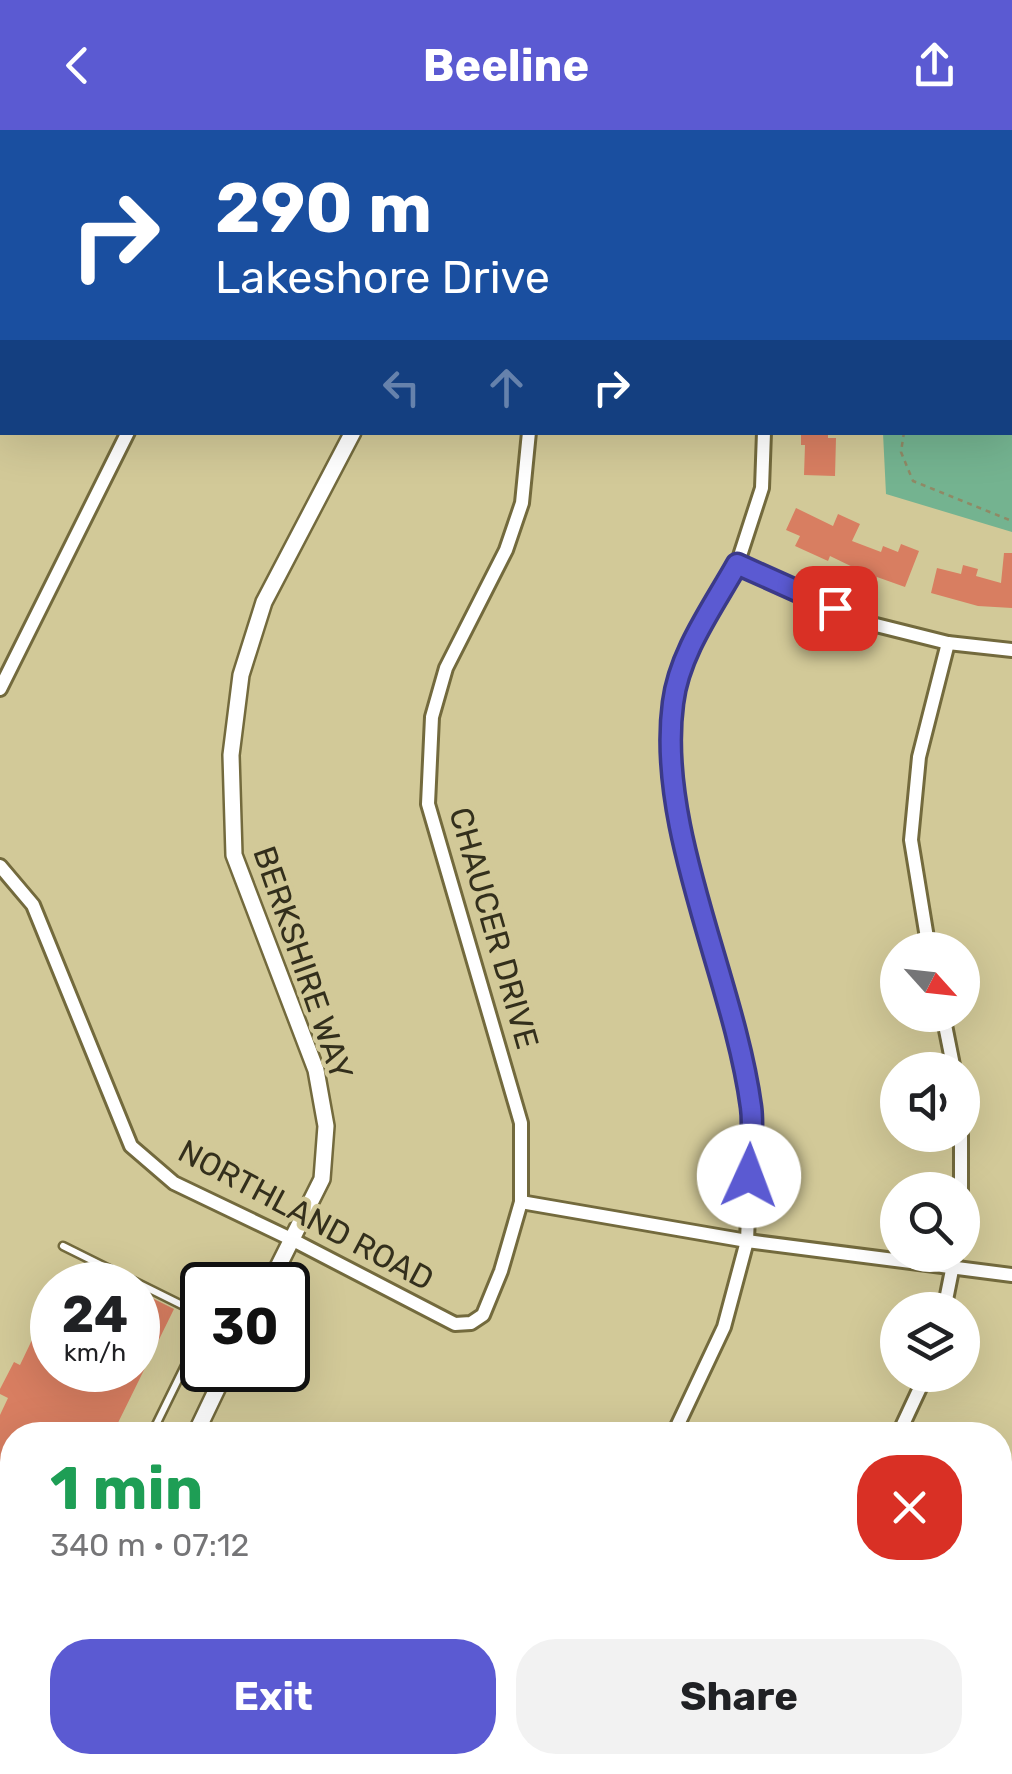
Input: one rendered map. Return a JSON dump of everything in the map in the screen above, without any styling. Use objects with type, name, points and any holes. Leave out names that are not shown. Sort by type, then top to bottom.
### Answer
[{"type":"highway","points":[[278,130],[383,130]]},
{"type":"street","points":[[0,689],[127,435]]},
{"type":"street","name":"BERKSHIRE WAY","points":[[282,1262],[322,1179],[326,1126],[316,1070],[234,855],[230,755],[240,675],[264,602],[351,435]]},
{"type":"street","name":"CHAUCER DRIVE","points":[[471,1323],[482,1315],[501,1271],[521,1202],[521,1123],[428,804],[432,717],[446,668],[506,550],[522,502],[529,435]]},
{"type":"street","points":[[679,1422],[724,1326],[746,1242],[752,1111],[736,1028],[678,819],[672,756],[673,701],[691,646],[737,564],[762,488],[764,435]]},
{"type":"street","points":[[737,564],[868,623],[948,643],[1012,650]]},
{"type":"street","points":[[926,932],[911,840],[919,757],[948,643]]},
{"type":"street","name":"NORTHLAND ROAD","points":[[0,866],[33,905],[132,1146],[174,1183],[455,1324],[471,1323]]},
{"type":"street","points":[[521,1202],[746,1242],[880,1255]]},
{"type":"street","points":[[980,1267],[1012,1274]]},
{"type":"street","points":[[200,1422],[215,1392]]},
{"type":"street","points":[[904,1422],[918,1392]]},
{"type":"lane","points":[[63,1246],[180,1304]]},
{"type":"lane","points":[[156,1422],[180,1375]]},
{"type":"path","points":[[904,435],[901,452],[912,481],[1012,521]]},
{"type":"green space","points":[[883,435],[1012,435],[1012,532],[886,494]]},
{"type":"building","points":[[801,435],[836,438],[835,476],[804,475],[805,445],[801,445]]},
{"type":"building","points":[[796,508],[833,526],[838,514],[860,524],[852,541],[881,552],[883,546],[898,552],[901,544],[919,551],[905,587],[877,577],[876,582],[859,576],[861,571],[830,556],[828,561],[795,546],[800,536],[786,530]]},
{"type":"building","points":[[1004,553],[1012,553],[1012,608],[978,606],[931,593],[937,568],[961,574],[963,565],[978,569],[976,576],[1001,583]]},
{"type":"building","points":[[160,1302],[174,1309],[160,1337]]},
{"type":"building","points":[[30,1344],[30,1392],[133,1392],[118,1422],[0,1422],[8,1398],[0,1394],[0,1389],[14,1362],[20,1365]]},
{"type":"route","points":[[749,1176],[752,1111],[736,1028],[678,819],[672,756],[673,701],[691,646],[737,564],[835,608]]}]
